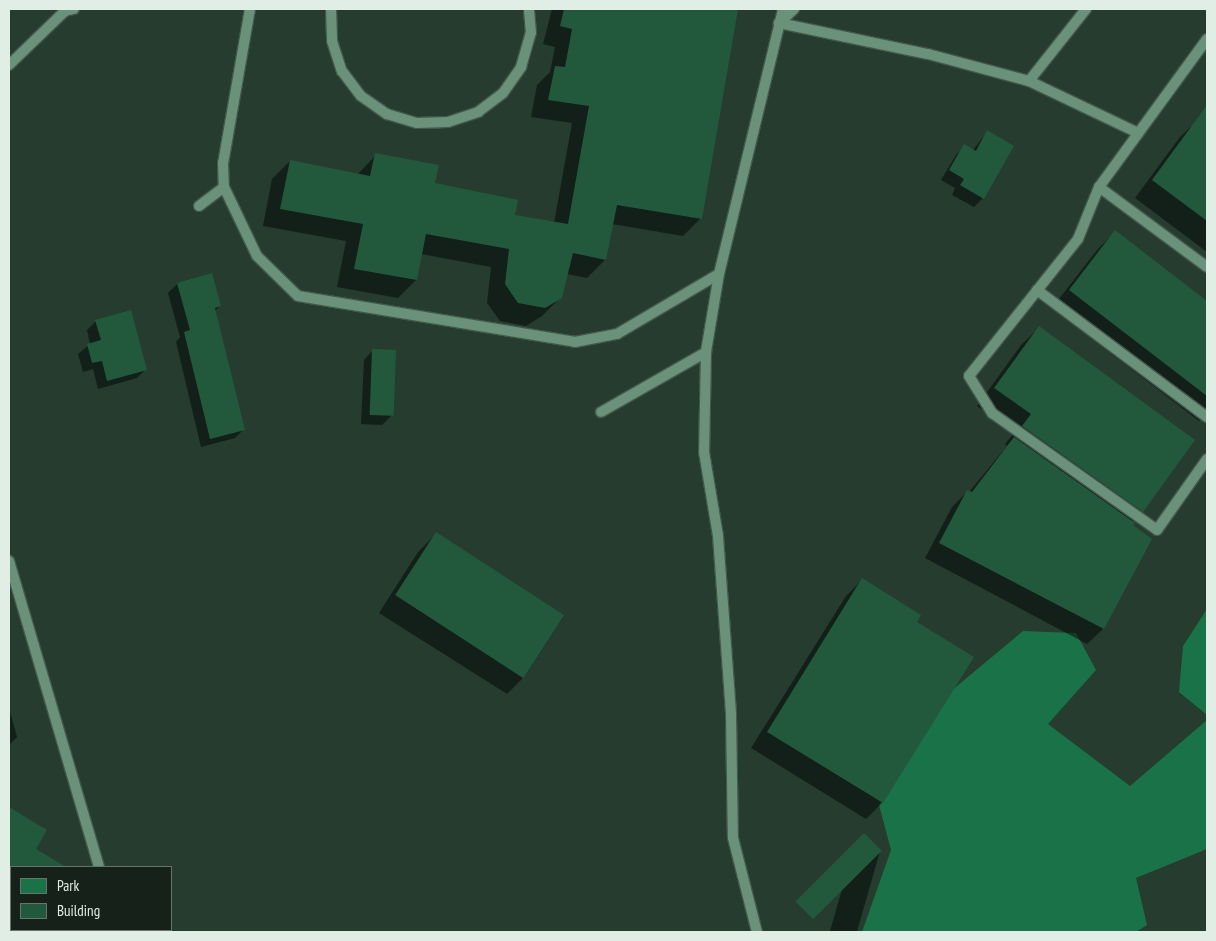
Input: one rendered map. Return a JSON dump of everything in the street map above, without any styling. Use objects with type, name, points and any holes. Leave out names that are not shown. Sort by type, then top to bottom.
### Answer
[{"type":"lane","points":[[9,64],[65,11],[74,9]]},
{"type":"lane","points":[[250,9],[223,163],[224,187],[257,256],[298,296],[575,342],[617,334],[719,274]]},
{"type":"lane","points":[[329,9],[332,41],[342,71],[361,96],[387,114],[417,123],[448,122],[478,112],[503,92],[521,67],[531,33],[529,9]]},
{"type":"lane","points":[[757,932],[733,838],[731,715],[718,546],[704,452],[706,352],[719,274],[783,9]]},
{"type":"lane","points":[[779,23],[794,9]]},
{"type":"lane","points":[[1030,81],[1086,9]]},
{"type":"lane","points":[[779,23],[928,54],[1030,81],[1138,133]]},
{"type":"lane","points":[[1207,39],[1203,53],[1138,133],[1099,186],[1078,239],[969,376],[992,413],[1157,530],[1207,459]]},
{"type":"lane","points":[[1099,186],[1207,267]]},
{"type":"lane","points":[[199,206],[224,187]]},
{"type":"lane","points":[[1037,290],[1207,417]]},
{"type":"lane","points":[[601,412],[706,352]]},
{"type":"lane","points":[[9,561],[99,866]]},
{"type":"green space","points":[[1207,609],[1207,715],[1179,692],[1183,646]]},
{"type":"green space","points":[[1023,631],[1076,633],[1096,670],[1048,724],[1130,786],[1207,720],[1207,849],[1136,878],[1147,925],[1136,932],[862,932],[891,850],[879,805],[951,691]]},
{"type":"building","points":[[564,9],[738,9],[702,219],[617,205],[606,260],[573,253],[562,298],[545,308],[518,303],[505,284],[509,249],[426,234],[417,280],[354,269],[363,224],[280,209],[290,160],[370,176],[375,153],[439,165],[435,183],[518,200],[515,215],[568,224],[589,106],[548,100],[555,66],[565,67],[572,29],[560,26]]},
{"type":"building","points":[[1207,105],[1207,221],[1152,180]]},
{"type":"building","points":[[987,130],[1014,146],[984,199],[960,185],[964,179],[949,170],[964,144],[976,151]]},
{"type":"building","points":[[1115,230],[1207,301],[1207,396],[1069,290]]},
{"type":"building","points":[[212,273],[221,306],[215,308],[245,430],[210,439],[184,332],[190,330],[177,283]]},
{"type":"building","points":[[131,310],[147,370],[107,381],[102,361],[92,363],[87,344],[101,340],[95,320]]},
{"type":"building","points":[[1039,326],[1195,440],[1143,512],[1022,426],[1031,414],[994,388]]},
{"type":"building","points":[[372,349],[396,350],[394,416],[370,415]]},
{"type":"building","points":[[1014,437],[1135,523],[1133,525],[1152,539],[1104,629],[939,543],[967,490],[972,492]]},
{"type":"building","points":[[436,532],[564,615],[523,678],[395,595]]},
{"type":"building","points":[[862,578],[921,615],[917,622],[974,657],[883,803],[767,732]]},
{"type":"building","points":[[9,807],[47,830],[36,849],[64,866],[9,867]]},
{"type":"building","points":[[864,833],[882,851],[813,919],[795,902]]}]
